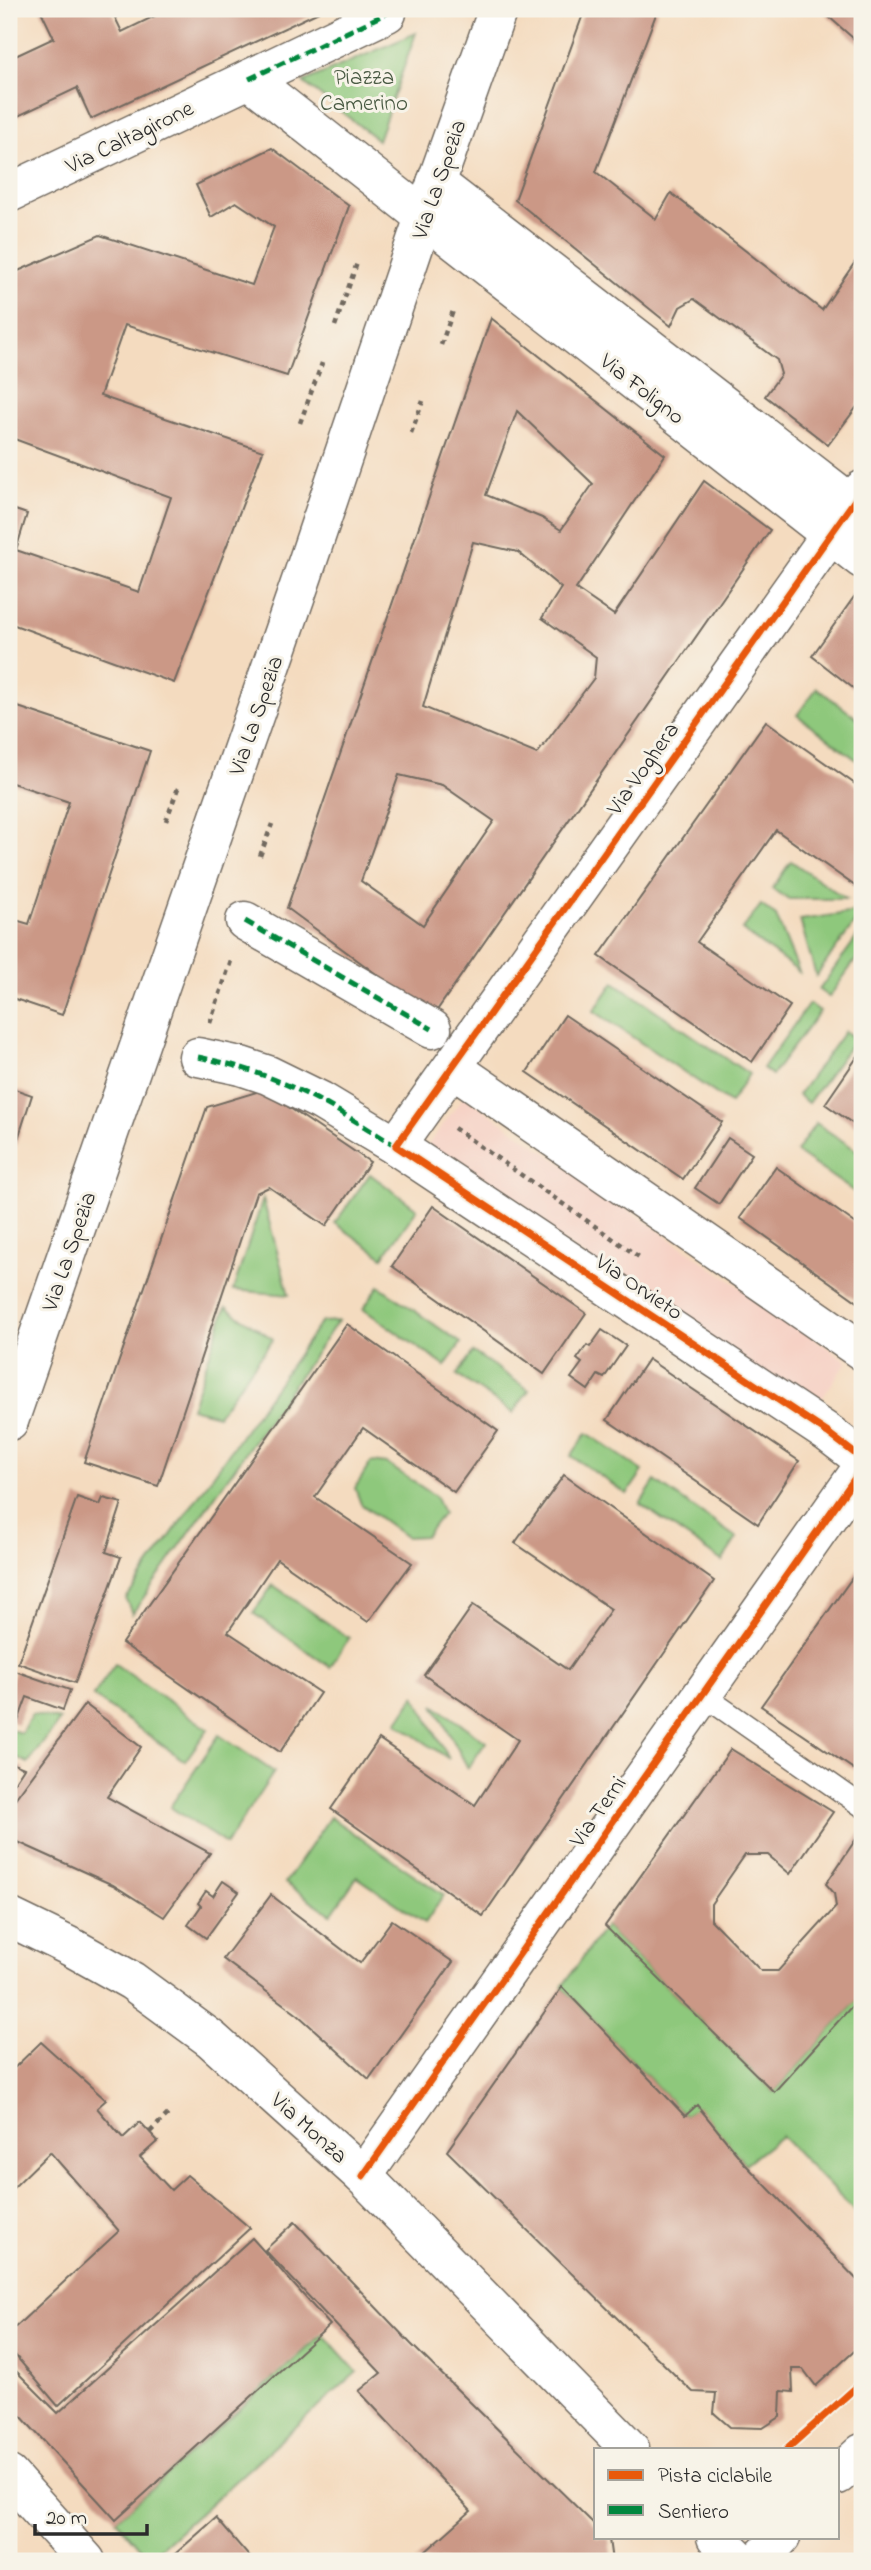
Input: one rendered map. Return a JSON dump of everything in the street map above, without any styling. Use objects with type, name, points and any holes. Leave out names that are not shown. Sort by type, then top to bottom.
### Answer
[{"type":"street","name":"Via La Spezia","points":[[9,1421],[498,9]]},
{"type":"street","points":[[249,79],[387,13]]},
{"type":"street","points":[[249,79],[430,200]]},
{"type":"street","name":"Via Caltagirone","points":[[9,194],[249,79]]},
{"type":"street","name":"Via Foligno","points":[[430,200],[859,502]]},
{"type":"street","name":"Via Foligno","points":[[430,200],[831,536],[862,559]]},
{"type":"street","name":"Via Voghera","points":[[396,1146],[831,536],[859,502]]},
{"type":"street","points":[[245,921],[432,1029]]},
{"type":"street","name":"Via Orvieto","points":[[198,1057],[241,1066],[292,1085],[396,1146],[828,1433],[862,1459]]},
{"type":"street","points":[[453,1068],[862,1351]]},
{"type":"street","name":"Via Terni","points":[[363,2175],[862,1468]]},
{"type":"street","name":"Via Monza","points":[[9,1917],[132,1981],[170,2007],[247,2069],[363,2175],[628,2448]]},
{"type":"street","points":[[840,2472],[862,2453]]},
{"type":"street","points":[[9,2475],[86,2561]]},
{"type":"street","points":[[717,2538],[740,2561]]},
{"type":"street","points":[[759,2561],[780,2538]]},
{"type":"lane","points":[[703,1695],[862,1806]]},
{"type":"path","points":[[335,326],[357,263]]},
{"type":"path","points":[[441,345],[454,308]]},
{"type":"path","points":[[300,423],[322,363]]},
{"type":"path","points":[[411,433],[423,401]]},
{"type":"path","points":[[166,821],[178,788]]},
{"type":"path","points":[[260,856],[272,824]]},
{"type":"path","points":[[198,1057],[245,921]]},
{"type":"path","points":[[444,1122],[647,1263]]},
{"type":"path","points":[[150,2132],[170,2112]]},
{"type":"shaded area","points":[[464,1096],[847,1361],[813,1412],[426,1148]]},
{"type":"green space","name":"Piazza Camerino","points":[[416,33],[378,140],[303,82]]},
{"type":"green space","points":[[817,688],[862,722],[862,764],[797,715]]},
{"type":"green space","points":[[791,861],[846,899],[788,899],[772,889]]},
{"type":"green space","points":[[761,905],[776,916],[799,972],[742,930]]},
{"type":"green space","points":[[862,913],[816,976],[800,920]]},
{"type":"green space","points":[[862,930],[862,951],[829,997],[819,990]]},
{"type":"green space","points":[[614,982],[749,1074],[730,1103],[594,1011]]},
{"type":"green space","points":[[809,1004],[820,1011],[772,1075],[763,1068]]},
{"type":"green space","points":[[845,1031],[855,1039],[808,1103],[798,1095]]},
{"type":"green space","points":[[816,1123],[862,1154],[862,1197],[796,1152]]},
{"type":"green space","points":[[370,1174],[417,1209],[383,1257],[335,1223]]},
{"type":"green space","points":[[263,1199],[289,1295],[233,1290]]},
{"type":"green space","points":[[379,1286],[461,1343],[445,1366],[363,1309]]},
{"type":"green space","points":[[226,1307],[273,1339],[218,1415],[191,1408]]},
{"type":"green space","points":[[338,1321],[132,1614],[126,1599],[321,1322]]},
{"type":"green space","points":[[473,1352],[529,1390],[513,1413],[457,1375]]},
{"type":"green space","points":[[587,1433],[643,1471],[627,1494],[571,1456]]},
{"type":"green space","points":[[371,1462],[387,1464],[435,1496],[443,1513],[425,1536],[406,1537],[361,1504],[355,1488]]},
{"type":"green space","points":[[655,1481],[737,1538],[722,1561],[640,1504]]},
{"type":"green space","points":[[273,1585],[349,1638],[330,1667],[253,1613]]},
{"type":"green space","points":[[115,1664],[208,1729],[185,1761],[93,1696]]},
{"type":"green space","points":[[415,1696],[449,1759],[397,1723]]},
{"type":"green space","points":[[434,1705],[486,1742],[468,1768]]},
{"type":"green space","points":[[32,1714],[60,1720],[28,1763],[9,1754],[9,1729],[21,1733]]},
{"type":"green space","points":[[219,1735],[274,1772],[226,1844],[170,1807]]},
{"type":"green space","points":[[330,1817],[444,1895],[425,1923],[357,1877],[331,1914],[285,1883]]},
{"type":"green space","points":[[605,1926],[774,2092],[862,1995],[862,2219],[781,2136],[745,2164],[697,2106],[685,2116],[562,1987]]},
{"type":"green space","points":[[323,2334],[357,2372],[149,2558],[116,2520]]},
{"type":"building","points":[[40,9],[111,9],[122,32],[169,9],[325,9],[91,119],[77,88],[16,117],[9,102],[9,59],[54,38]]},
{"type":"building","points":[[585,9],[658,9],[596,172],[656,219],[671,193],[822,310],[862,252],[862,400],[828,445],[765,396],[781,374],[777,360],[694,299],[680,307],[671,326],[515,200]]},
{"type":"building","points":[[820,9],[862,9],[862,46]]},
{"type":"building","points":[[272,148],[349,206],[287,376],[125,325],[100,396],[263,451],[174,683],[9,623],[9,508],[27,514],[16,550],[139,592],[171,497],[9,437],[9,275],[100,235],[252,285],[274,227],[236,202],[211,217],[196,185]]},
{"type":"building","points":[[491,318],[665,455],[576,589],[614,615],[704,481],[770,530],[433,1016],[287,908]],"holes":[[[517,411],[593,484],[561,530],[542,518],[486,495]],[[473,542],[518,552],[561,588],[542,618],[596,657],[594,678],[537,754],[423,707]],[[399,775],[442,785],[494,821],[423,925],[361,881]]]},
{"type":"building","points":[[854,597],[862,603],[862,695],[812,656]]},
{"type":"building","points":[[15,706],[150,751],[62,1015],[9,997],[9,918],[29,924],[69,802],[9,782],[9,725]]},
{"type":"building","points":[[766,721],[862,789],[862,891],[776,830],[697,942],[790,1006],[752,1062],[599,956]]},
{"type":"building","points":[[565,1015],[722,1122],[683,1179],[527,1072]]},
{"type":"building","points":[[862,1050],[862,1130],[825,1104]]},
{"type":"building","points":[[9,1087],[32,1095],[9,1167]]},
{"type":"building","points":[[263,1090],[370,1162],[326,1226],[269,1187],[256,1193],[158,1486],[84,1462],[207,1107]]},
{"type":"building","points":[[728,1138],[752,1154],[719,1204],[695,1188]]},
{"type":"building","points":[[776,1167],[862,1228],[862,1305],[740,1218]]},
{"type":"building","points":[[433,1206],[586,1313],[544,1374],[392,1266]]},
{"type":"building","points":[[347,1324],[498,1431],[454,1492],[363,1428],[315,1497],[412,1563],[368,1622],[277,1559],[228,1632],[320,1693],[280,1752],[122,1643]]},
{"type":"building","points":[[602,1330],[626,1346],[604,1378],[598,1375],[588,1390],[571,1378],[582,1363],[577,1359]]},
{"type":"building","points":[[648,1359],[799,1461],[758,1524],[607,1420]]},
{"type":"building","points":[[564,1475],[714,1581],[483,1916],[331,1809],[379,1739],[475,1805],[518,1740],[424,1675],[473,1605],[568,1670],[611,1609],[515,1543]]},
{"type":"building","points":[[77,1497],[100,1505],[103,1498],[122,1503],[106,1552],[121,1557],[75,1683],[18,1663]]},
{"type":"building","points":[[862,1564],[862,1765],[858,1772],[761,1706]]},
{"type":"building","points":[[15,1671],[70,1690],[63,1710],[27,1697],[17,1724],[9,1721],[9,1688]]},
{"type":"building","points":[[85,1704],[141,1747],[107,1797],[210,1853],[164,1917],[113,1885],[9,1838],[9,1807]]},
{"type":"building","points":[[731,1749],[833,1812],[790,1874],[768,1855],[745,1855],[711,1904],[711,1920],[761,1971],[778,1971],[836,1907],[834,1893],[826,1884],[862,1830],[862,1995],[774,2092],[605,1926]]},
{"type":"building","points":[[9,1762],[24,1768],[9,1791]]},
{"type":"building","points":[[223,1881],[239,1892],[206,1938],[188,1925],[201,1906],[198,1903],[206,1891],[213,1896]]},
{"type":"building","points":[[271,1895],[360,1963],[392,1920],[453,1962],[369,2079],[298,2015],[223,1959]]},
{"type":"building","points":[[562,1987],[685,2116],[697,2105],[745,2164],[862,2285],[862,2344],[816,2386],[803,2369],[792,2369],[793,2392],[781,2391],[780,2417],[763,2428],[730,2427],[714,2413],[716,2393],[693,2392],[447,2151]]},
{"type":"building","points":[[41,2042],[106,2100],[97,2108],[123,2138],[140,2122],[158,2141],[140,2157],[171,2190],[187,2175],[250,2228],[58,2406],[9,2348],[9,2333],[119,2231],[50,2152],[9,2192],[9,2073]]},
{"type":"building","points":[[295,2222],[411,2344],[594,2524],[594,2538],[609,2539],[612,2561],[415,2561],[471,2511],[359,2391],[381,2373],[265,2250]]},
{"type":"building","points":[[252,2238],[330,2325],[116,2520],[9,2403],[9,2364],[58,2413]]},
{"type":"building","points":[[216,2518],[253,2561],[167,2561]]},
{"type":"marked path","points":[[249,79],[387,13]]},
{"type":"marked path","points":[[245,921],[432,1029]]},
{"type":"marked path","points":[[198,1057],[278,1081],[325,1104],[396,1146]]},
{"type":"cycle path","points":[[862,490],[396,1146],[828,1433],[862,1459]]},
{"type":"cycle path","points":[[363,2176],[862,1468]]},
{"type":"cycle path","points":[[788,2448],[862,2382]]}]
